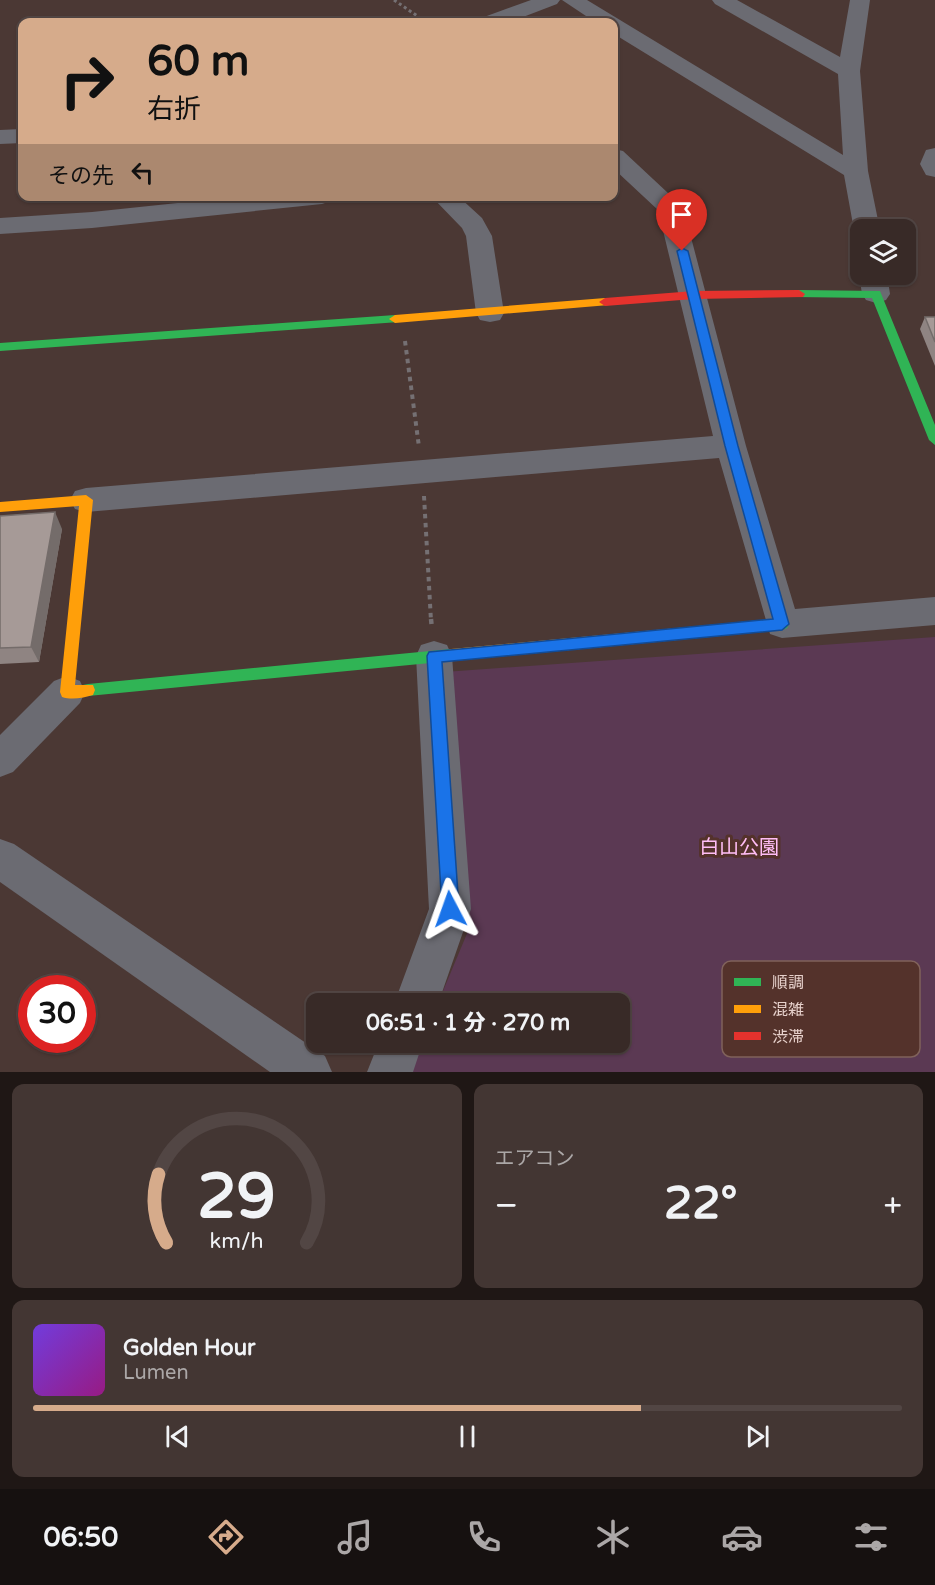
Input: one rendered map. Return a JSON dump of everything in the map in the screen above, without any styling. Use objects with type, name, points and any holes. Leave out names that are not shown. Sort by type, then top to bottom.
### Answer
[{"type":"street","points":[[503,18],[550,0]]},
{"type":"street","points":[[572,0],[602,18]]},
{"type":"street","points":[[722,0],[849,71]]},
{"type":"street","points":[[860,0],[849,71],[856,171],[865,219]]},
{"type":"street","points":[[618,27],[838,163],[856,171]]},
{"type":"street","points":[[0,137],[18,136]]},
{"type":"street","points":[[935,155],[932,164],[935,170]]},
{"type":"street","points":[[618,160],[670,207],[731,446],[782,624]]},
{"type":"street","points":[[0,226],[104,219],[275,201]]},
{"type":"street","points":[[449,201],[474,224],[479,236],[490,313]]},
{"type":"street","points":[[0,347],[402,320],[694,295],[858,285]]},
{"type":"street","points":[[874,285],[935,440]]},
{"type":"street","points":[[0,507],[731,446]]},
{"type":"street","points":[[0,760],[67,692],[86,500]]},
{"type":"street","points":[[67,692],[935,611]]},
{"type":"street","points":[[420,993],[450,909],[434,656]]},
{"type":"street","points":[[0,858],[309,1072]]},
{"type":"street","points":[[390,1072],[397,1053]]},
{"type":"path","points":[[394,0],[420,18]]},
{"type":"path","points":[[402,320],[423,473],[434,656]]},
{"type":"green space","name":"白山公園","points":[[935,637],[935,1072],[410,1072],[418,1053],[630,1053],[630,993],[442,993],[471,924],[444,672]]},
{"type":"building","points":[[925,317],[935,317],[935,342]]},
{"type":"building","points":[[55,512],[31,647],[0,648],[0,516]]},
{"type":"traffic: fast","points":[[799,294],[876,294],[935,440]]},
{"type":"traffic: fast","points":[[0,347],[395,319]]},
{"type":"traffic: fast","points":[[677,634],[782,624]]},
{"type":"traffic: fast","points":[[88,690],[451,655]]},
{"type":"traffic: slow","points":[[395,319],[605,302]]},
{"type":"traffic: slow","points":[[0,507],[86,500],[67,692],[88,690]]},
{"type":"traffic: slow","points":[[451,655],[677,634]]},
{"type":"traffic: jam","points":[[605,302],[694,295],[799,294]]},
{"type":"route","points":[[450,909],[434,656],[782,624],[731,446],[682,251]]}]
